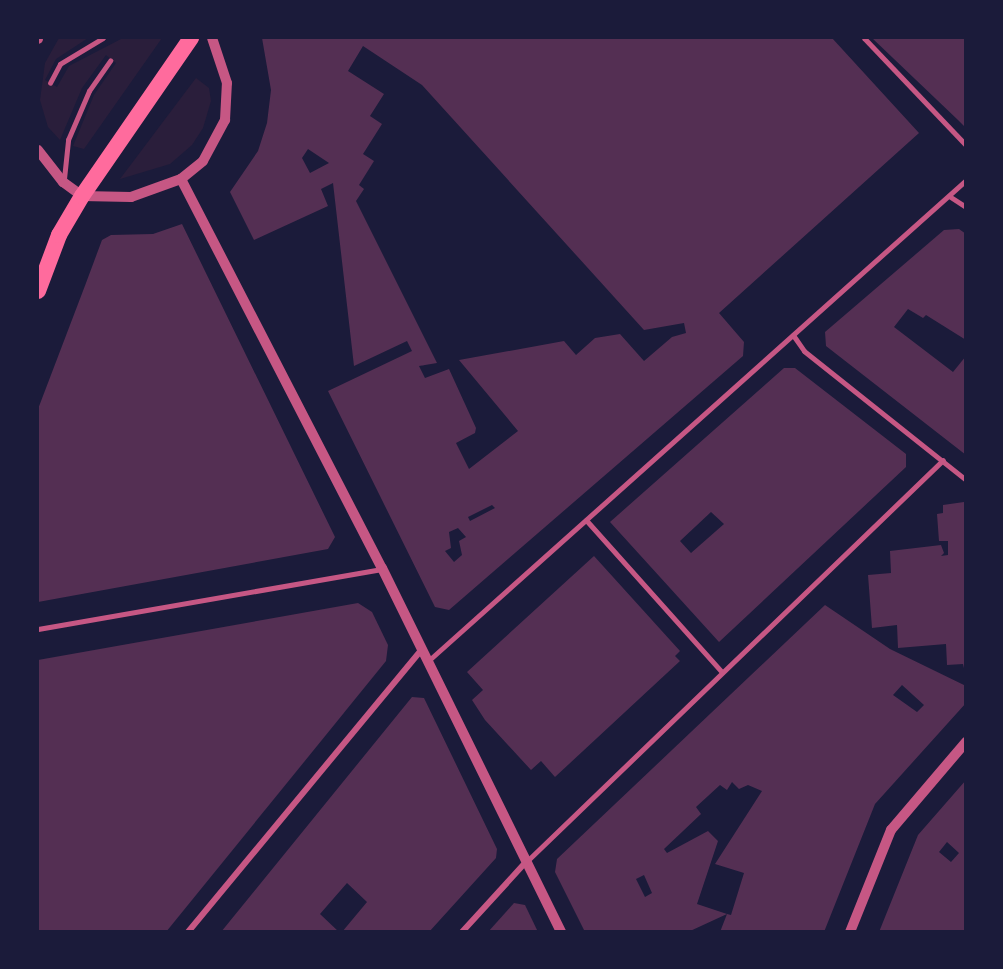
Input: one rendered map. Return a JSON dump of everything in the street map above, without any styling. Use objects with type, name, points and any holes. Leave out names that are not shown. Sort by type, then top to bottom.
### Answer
[{"type":"highway","points":[[38,291],[59,235],[82,196],[191,38]]},
{"type":"street","points":[[38,150],[63,182],[82,196],[131,197],[181,179],[211,150],[225,120],[227,83],[212,38]]},
{"type":"street","points":[[864,38],[966,145]]},
{"type":"street","points":[[181,179],[382,568],[561,932]]},
{"type":"street","points":[[428,662],[966,180]]},
{"type":"street","points":[[949,196],[966,207]]},
{"type":"street","points":[[793,335],[804,351],[966,480]]},
{"type":"street","points":[[462,932],[526,862],[943,460]]},
{"type":"street","points":[[586,520],[722,672]]},
{"type":"street","points":[[38,629],[382,568]]},
{"type":"street","points":[[188,932],[422,649]]},
{"type":"street","points":[[850,932],[891,830],[966,742]]},
{"type":"lane","points":[[50,83],[60,64],[103,38]]},
{"type":"lane","points":[[63,182],[68,140],[89,91],[110,61]]},
{"type":"shaded area","points":[[59,38],[88,38],[56,59],[45,80],[57,87],[69,66],[123,38],[162,38],[84,149],[73,146],[94,95],[116,63],[106,55],[82,88],[60,140],[48,127],[40,100],[45,63]]},
{"type":"shaded area","points":[[196,78],[209,88],[211,101],[203,128],[192,145],[170,164],[120,179]]},
{"type":"building","points":[[262,38],[832,38],[919,133],[719,313],[744,342],[743,356],[449,610],[435,607],[328,391],[412,351],[407,341],[354,366],[333,183],[321,189],[328,206],[254,240],[230,192],[258,151],[267,123],[271,90]],"holes":[[[363,46],[422,85],[644,330],[684,323],[686,333],[672,337],[644,361],[620,334],[595,338],[576,355],[564,341],[459,360],[518,431],[469,469],[456,443],[475,433],[476,428],[449,369],[425,378],[419,366],[437,363],[356,201],[364,189],[359,185],[374,161],[363,154],[382,124],[370,116],[384,94],[348,71]],[[308,149],[329,163],[310,173],[302,158]],[[492,505],[495,508],[470,521],[468,517]],[[458,528],[466,537],[459,541],[462,555],[454,562],[445,551],[451,548],[449,532]]]},
{"type":"building","points":[[872,38],[966,38],[966,128],[958,120]]},
{"type":"building","points":[[182,224],[335,537],[328,549],[38,602],[38,409],[102,240],[111,235],[153,234]]},
{"type":"building","points":[[959,229],[966,234],[966,340],[926,315],[923,318],[908,309],[894,327],[953,372],[966,356],[966,455],[826,346],[825,332],[944,230]]},
{"type":"building","points":[[784,368],[795,368],[906,454],[906,467],[719,642],[610,522]],"holes":[[[711,512],[724,524],[691,553],[680,541]]]},
{"type":"building","points":[[964,502],[966,514],[966,677],[963,664],[947,665],[946,644],[898,648],[897,625],[872,628],[868,575],[891,573],[890,551],[941,545],[944,553],[941,556],[948,555],[948,541],[939,541],[937,514],[943,513],[943,505]]},
{"type":"building","points":[[594,556],[680,651],[675,656],[680,661],[555,777],[541,761],[531,770],[485,720],[472,700],[483,690],[467,672]]},
{"type":"building","points":[[358,603],[372,612],[388,645],[386,661],[166,932],[38,932],[38,660]]},
{"type":"building","points":[[825,605],[890,649],[966,686],[966,703],[875,804],[824,932],[720,932],[727,914],[688,932],[585,932],[555,872],[557,859]],"holes":[[[902,685],[924,705],[917,712],[893,695]],[[732,782],[739,789],[748,785],[762,791],[715,864],[744,873],[731,915],[697,904],[718,841],[708,831],[667,853],[664,849],[701,814],[696,807],[720,785],[727,790]],[[644,875],[652,893],[645,897],[636,879]]]},
{"type":"building","points":[[412,697],[424,698],[497,849],[496,858],[429,932],[342,932],[367,902],[347,883],[320,914],[339,932],[221,932]]},
{"type":"building","points":[[966,780],[966,932],[879,932],[918,835]],"holes":[[[947,842],[959,853],[951,862],[939,852]]]},
{"type":"building","points":[[514,903],[525,905],[538,932],[488,932]]}]
